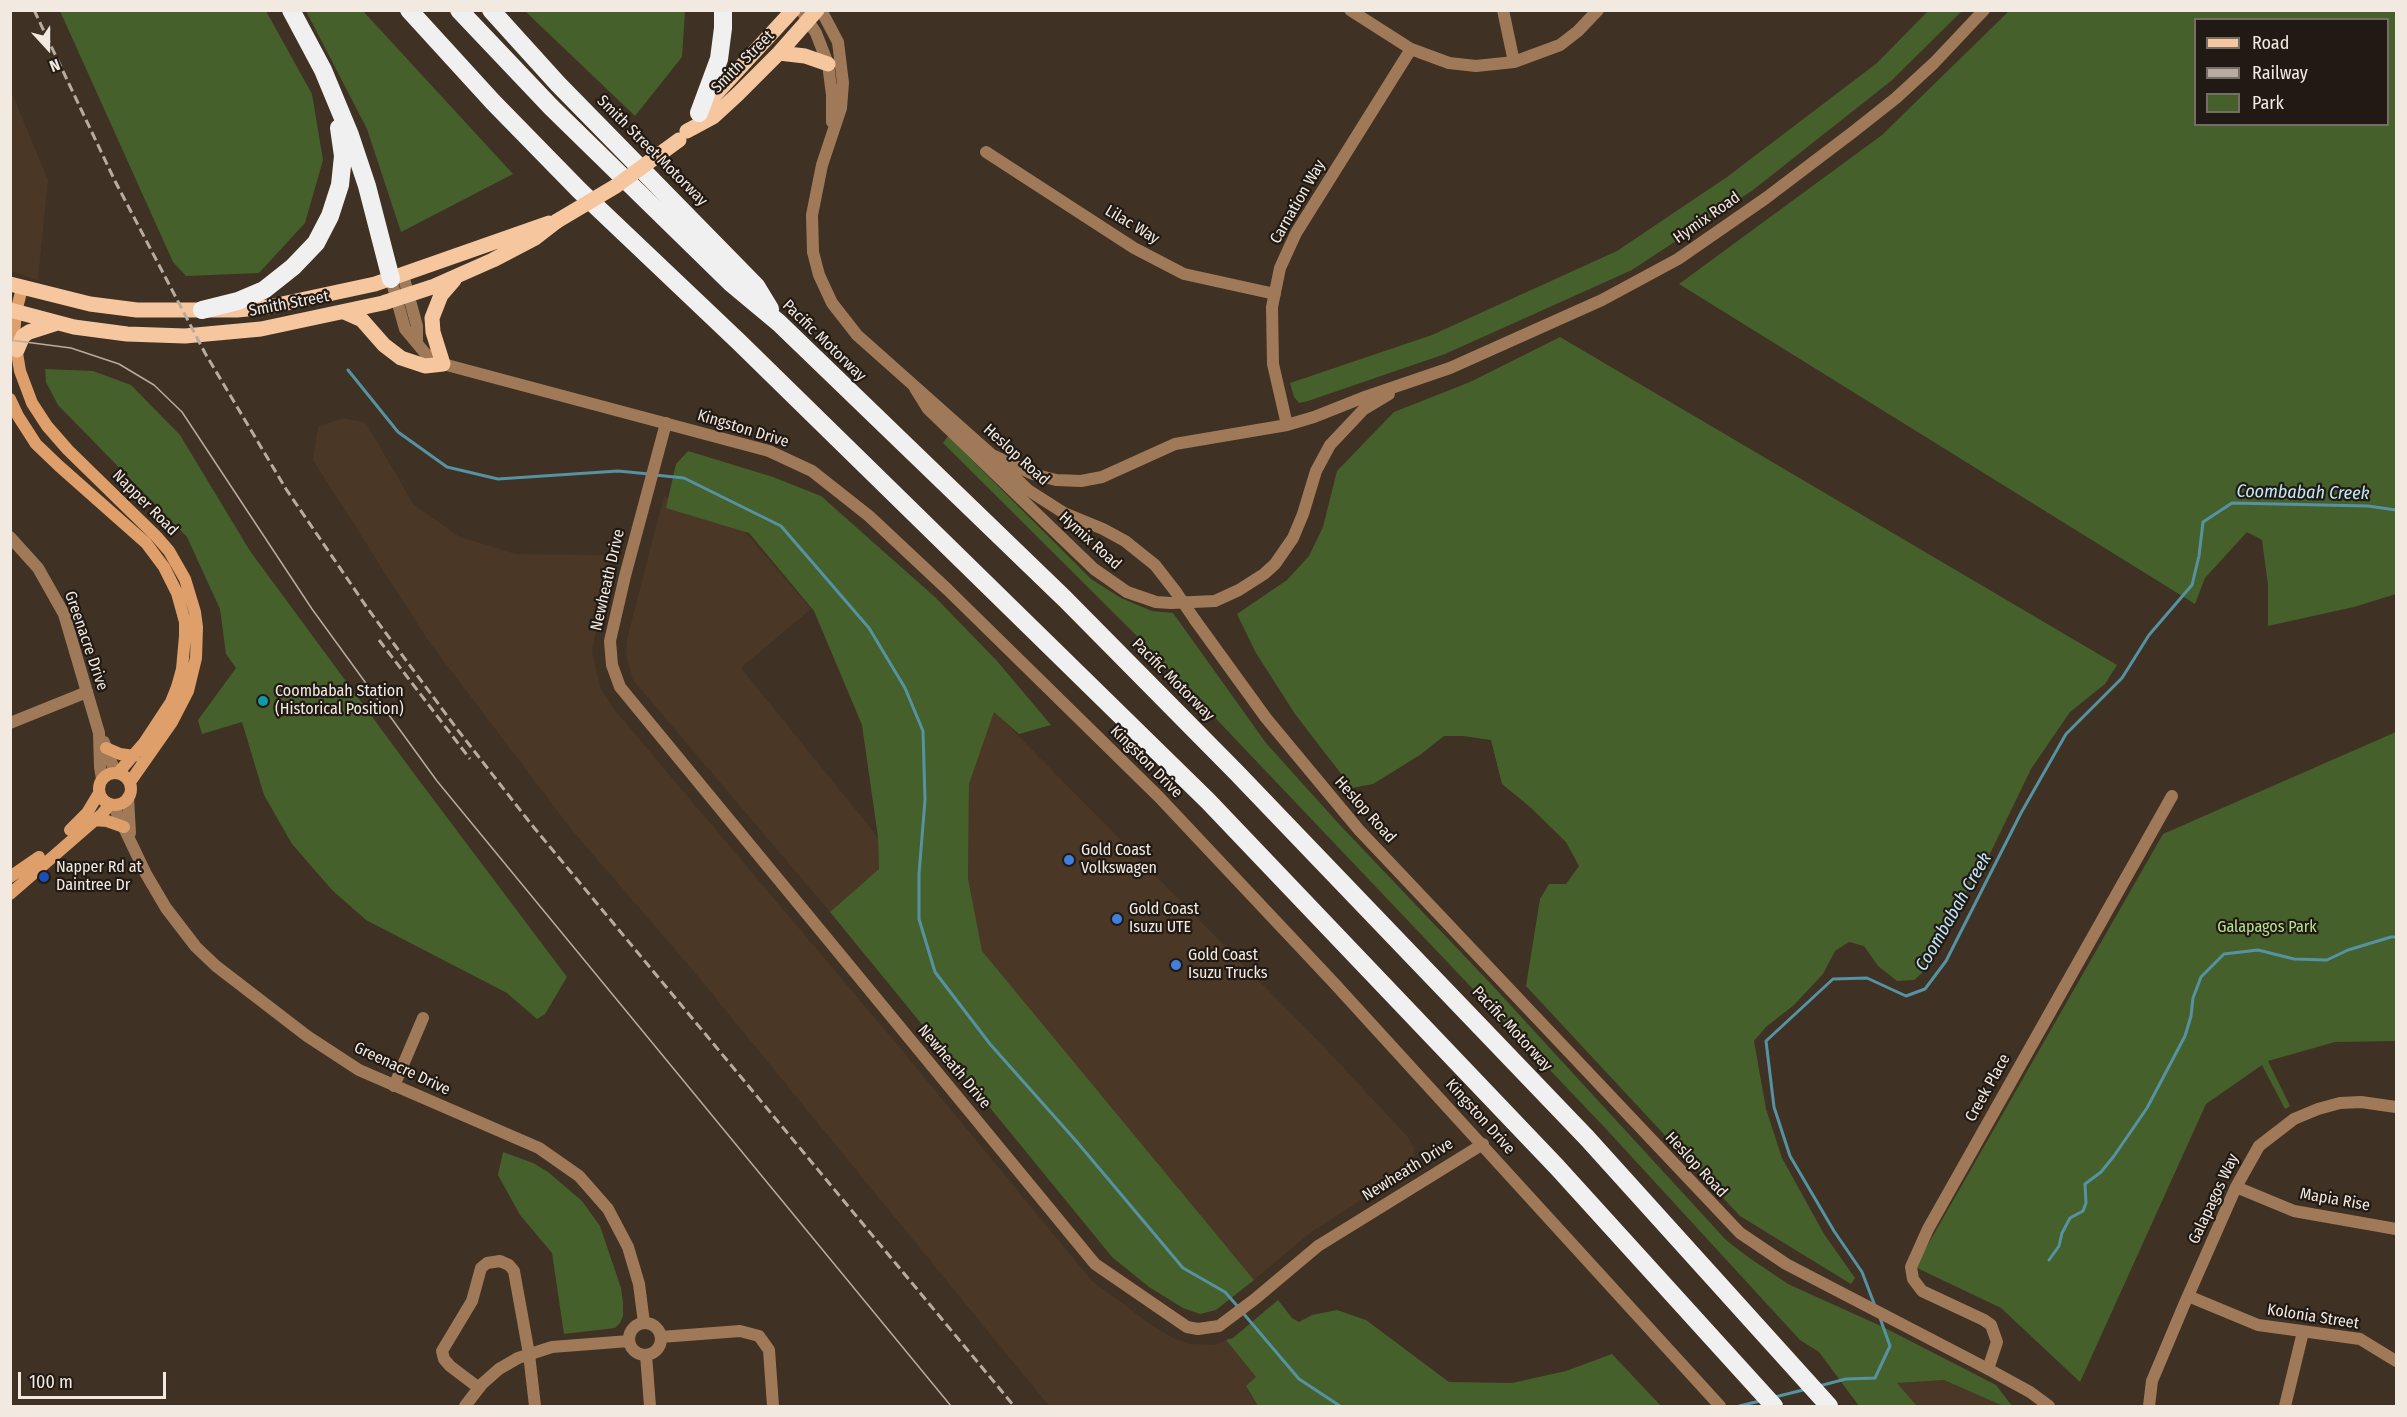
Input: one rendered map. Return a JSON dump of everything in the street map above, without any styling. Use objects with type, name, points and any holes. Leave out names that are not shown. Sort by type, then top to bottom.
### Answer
[{"type":"highway","points":[[291,10],[337,100],[397,277]]},
{"type":"highway","points":[[409,10],[493,102],[580,191],[765,367],[1208,801],[1557,1167],[1774,1407]]},
{"type":"highway","name":"Pacific Motorway","points":[[459,10],[583,138],[731,283],[779,323],[1065,599],[1236,772],[1587,1138],[1829,1407]]},
{"type":"highway","name":"Smith Street Motorway","points":[[491,10],[558,84],[756,286],[779,323]]},
{"type":"highway","points":[[699,113],[719,59],[723,10]]},
{"type":"highway","points":[[202,310],[238,301],[264,290],[293,267],[315,243],[336,201],[342,172],[342,140],[337,100]]},
{"type":"main road","name":"Smith Street","points":[[683,136],[699,113],[793,10]]},
{"type":"main road","name":"Smith Street","points":[[13,311],[57,323],[105,332],[185,336],[261,329],[403,297],[458,276],[535,238],[557,221],[616,186],[683,136],[713,117],[779,54],[812,13]]},
{"type":"main road","points":[[779,54],[805,56],[828,64]]},
{"type":"main road","name":"Smith Street","points":[[16,286],[117,308],[237,310],[292,303],[397,277],[533,227],[557,221]]},
{"type":"main road","points":[[344,312],[362,320],[384,345],[401,358],[425,366],[443,364],[433,332],[432,318],[441,295],[458,276]]},
{"type":"main road","name":"Napper Road","points":[[16,286],[13,311],[14,336],[24,383],[38,413],[68,450],[156,536],[177,564],[190,594],[196,619],[197,642],[193,676],[188,691],[172,722],[130,782]]},
{"type":"main road","points":[[17,350],[23,336],[57,323]]},
{"type":"main road","name":"Napper Road","points":[[10,399],[36,444],[146,543],[164,567],[177,593],[184,622],[183,669],[171,702],[134,756],[116,773]]},
{"type":"main road","points":[[106,748],[120,754],[134,756]]},
{"type":"main road","points":[[10,877],[36,861],[80,820],[99,793],[102,779],[116,773],[130,782],[131,793],[122,803],[105,802],[99,793]]},
{"type":"main road","points":[[10,894],[112,804]]},
{"type":"main road","points":[[93,820],[107,821],[127,832]]},
{"type":"street","points":[[1350,10],[1411,49],[1449,63],[1476,66],[1514,62],[1560,45],[1578,32],[1598,10]]},
{"type":"street","points":[[1503,10],[1514,62]]},
{"type":"street","name":"Hymix Road","points":[[993,456],[1033,474],[1056,480],[1102,477],[1175,444],[1287,424],[1314,417],[1362,398],[1405,385],[1450,368],[1602,300],[1678,259],[1766,198],[1896,98],[1934,63],[1984,10]]},
{"type":"street","name":"Heslop Road","points":[[812,13],[828,64],[832,95],[832,132]]},
{"type":"street","name":"Heslop Road","points":[[812,13],[838,42],[842,68],[841,108],[822,165],[812,215],[813,252],[819,275],[832,303],[849,326],[993,456],[1017,481],[1047,504],[1103,529],[1140,552],[1155,565],[1266,718],[1322,787],[1417,892],[1726,1221],[1767,1253],[1988,1369],[2030,1392],[2049,1407]]},
{"type":"street","name":"Carnation Way","points":[[1287,424],[1273,364],[1272,307],[1280,268],[1296,233],[1411,49]]},
{"type":"street","name":"Lilac Way","points":[[986,152],[1134,248],[1184,274],[1275,294]]},
{"type":"street","name":"Kingston Drive","points":[[397,277],[403,297],[405,329],[425,353],[443,364],[769,451],[812,471],[869,516],[948,590],[1159,797],[1483,1144],[1720,1407]]},
{"type":"street","name":"Hymix Road","points":[[914,386],[928,409],[1080,556],[1110,582],[1127,592],[1156,602],[1197,603],[1215,600],[1239,590],[1275,564],[1299,526],[1316,471],[1330,445],[1364,409],[1405,385]]},
{"type":"street","name":"Newheath Drive","points":[[666,423],[610,641],[612,665],[621,687],[1095,1264],[1187,1327],[1209,1329],[1229,1319],[1318,1246],[1483,1144]]},
{"type":"street","name":"Greenacre Drive","points":[[10,537],[38,568],[64,614],[99,733],[116,773]]},
{"type":"street","points":[[10,723],[87,692]]},
{"type":"street","name":"Greenacre Drive","points":[[99,733],[99,767],[102,779]]},
{"type":"street","name":"Creek Place","points":[[1988,1369],[1997,1342],[1991,1325],[1922,1291],[1913,1279],[1911,1267],[1916,1254],[2172,796]]},
{"type":"street","points":[[127,832],[128,798]]},
{"type":"street","name":"Greenacre Drive","points":[[112,804],[146,874],[166,908],[196,947],[216,966],[315,1042],[359,1070],[539,1148],[579,1176],[608,1209],[628,1247],[639,1284],[644,1323]]},
{"type":"street","points":[[394,1086],[423,1018]]},
{"type":"street","name":"Galapagos Way","points":[[2149,1407],[2152,1381],[2236,1187],[2259,1146],[2294,1119],[2318,1109],[2340,1103],[2361,1102],[2397,1107]]},
{"type":"street","name":"Mapia Rise","points":[[2236,1187],[2294,1211],[2397,1229]]},
{"type":"street","points":[[479,1388],[450,1366],[444,1359],[442,1351],[472,1301],[482,1268],[487,1263],[500,1261],[514,1271],[529,1354],[535,1407]]},
{"type":"street","name":"Kolonia Street","points":[[2188,1296],[2258,1325],[2360,1339],[2397,1360]]},
{"type":"street","points":[[644,1323],[653,1326],[661,1337],[655,1352],[646,1355],[633,1350],[629,1341],[631,1331],[644,1323]]},
{"type":"street","points":[[661,1337],[740,1332],[759,1336],[769,1350],[773,1407]]},
{"type":"street","points":[[2285,1407],[2303,1332]]},
{"type":"street","points":[[465,1407],[479,1388],[499,1369],[529,1354],[552,1347],[629,1341]]},
{"type":"street","points":[[646,1355],[650,1407]]},
{"type":"shaded area","points":[[11,91],[48,180],[38,280],[11,271]]},
{"type":"shaded area","points":[[342,418],[366,423],[414,505],[460,537],[516,554],[612,555],[592,651],[600,687],[613,708],[896,1043],[1092,1281],[1153,1326],[1177,1340],[1191,1344],[1214,1345],[1226,1340],[1256,1377],[1246,1387],[1258,1406],[1049,1406],[691,968],[571,829],[427,639],[313,460],[318,427]]},
{"type":"shaded area","points":[[664,496],[745,532],[811,609],[741,668],[878,837],[879,869],[830,912],[633,680],[626,655],[627,639]]},
{"type":"shaded area","points":[[994,711],[1327,1050],[1407,1136],[1414,1147],[1413,1163],[1407,1171],[1311,1232],[1254,1280],[982,952],[968,878],[969,784]]},
{"type":"shaded area","points":[[1944,1380],[2003,1406],[1917,1406],[1897,1383]]},
{"type":"green space","points":[[2010,10],[2396,11],[2396,594],[2354,607],[2268,626],[2268,585],[2262,540],[2247,532],[2205,578],[2195,604],[1679,284],[1882,135]]},
{"type":"green space","points":[[60,11],[266,11],[312,94],[323,160],[305,223],[259,273],[186,276],[173,262]]},
{"type":"green space","points":[[306,11],[363,11],[513,174],[401,232],[367,129]]},
{"type":"green space","points":[[525,11],[685,11],[682,57],[635,116]]},
{"type":"green space","points":[[1928,11],[1962,11],[1891,81],[1753,190],[1632,270],[1445,354],[1308,401],[1299,403],[1294,397],[1290,383],[1432,335],[1617,251],[1727,177],[1877,63]]},
{"type":"green space","points":[[1560,337],[2117,665],[2105,684],[2070,712],[2031,769],[1986,862],[1939,933],[1922,973],[1914,980],[1897,981],[1878,966],[1864,946],[1849,942],[1835,951],[1823,974],[1794,1005],[1766,1027],[1754,1041],[1766,1109],[1782,1158],[1824,1234],[1855,1278],[1851,1284],[1740,1216],[1526,986],[1540,899],[1549,884],[1566,884],[1579,866],[1566,842],[1502,784],[1491,740],[1444,736],[1420,755],[1373,784],[1352,788],[1295,714],[1256,653],[1237,614],[1287,580],[1309,556],[1323,527],[1337,471],[1394,412],[1470,382]]},
{"type":"green space","points":[[45,369],[93,371],[131,385],[180,435],[250,551],[567,977],[545,1014],[537,1019],[507,993],[366,920],[332,890],[292,844],[264,795],[242,722],[202,734],[198,720],[236,668],[226,654],[220,609],[187,537],[58,405],[46,382]]},
{"type":"green space","points":[[948,436],[1091,579],[1121,598],[1152,611],[1173,613],[1266,743],[1726,1240],[1788,1284],[1883,1327],[1996,1385],[2012,1406],[2003,1406],[1944,1380],[1897,1383],[1917,1406],[1859,1406],[1819,1352],[1800,1340],[1607,1130],[1144,643],[943,443]]},
{"type":"green space","points":[[688,451],[773,477],[821,496],[936,598],[997,661],[1051,725],[1019,734],[994,712],[969,784],[968,878],[982,951],[1254,1280],[1216,1310],[1200,1314],[1183,1308],[1149,1287],[1112,1257],[830,912],[879,869],[878,837],[862,725],[814,611],[749,533],[666,508],[676,464]]},
{"type":"green space","name":"Galapagos Park","points":[[2396,732],[2396,1041],[2335,1042],[2268,1061],[2290,1106],[2285,1109],[2262,1065],[2206,1104],[2080,1382],[2001,1308],[1915,1267],[2163,834]]},
{"type":"green space","points":[[503,1152],[533,1163],[548,1172],[582,1201],[600,1226],[621,1288],[623,1316],[615,1328],[564,1334],[552,1253],[520,1215],[498,1175]]},
{"type":"green space","points":[[1278,1300],[1292,1318],[1299,1322],[1312,1315],[1337,1310],[1366,1320],[1449,1382],[1512,1383],[1566,1371],[1612,1354],[1661,1406],[1258,1406],[1246,1386],[1256,1377],[1226,1340],[1233,1338]]},
{"type":"waterway","points":[[348,370],[398,432],[447,467],[498,479],[618,471],[649,474]]},
{"type":"waterway","points":[[655,475],[684,478],[781,526],[869,628],[905,688],[923,731],[925,800],[919,874],[919,919],[935,972],[990,1044],[1077,1142],[1183,1268],[1225,1292],[1239,1308]]},
{"type":"waterway","name":"Coombabah Creek","points":[[1875,1306],[1862,1272],[1834,1231],[1790,1156],[1774,1107],[1766,1041],[1833,979],[1867,978],[1906,996],[1925,989],[1946,961],[2021,813],[2066,734],[2122,678],[2149,635],[2192,585],[2199,556],[2203,522],[2232,503],[2368,506],[2396,510]]},
{"type":"waterway","points":[[2049,1260],[2059,1246],[2062,1233],[2070,1218],[2083,1211],[2086,1203],[2085,1184],[2101,1172],[2147,1108],[2185,1036],[2193,998],[2201,977],[2224,954],[2258,950],[2294,959],[2327,960],[2348,950],[2396,937]]},
{"type":"waterway","points":[[1243,1313],[1299,1379],[1340,1406]]},
{"type":"waterway","name":"Coombabah Creek","points":[[1819,1386],[1846,1379],[1875,1378],[1890,1346],[1880,1318]]},
{"type":"waterway","name":"Coombabah Creek","points":[[1775,1397],[1807,1389]]},
{"type":"waterway","name":"Coombabah Creek","points":[[1739,1406],[1760,1401]]},
{"type":"tram line","points":[[10,340],[71,348],[119,364],[154,385],[182,412],[312,609],[437,781],[951,1406]]},
{"type":"railway","points":[[34,10],[115,181],[205,353],[286,489],[368,609],[531,824],[1014,1406]]},
{"type":"railway","points":[[379,640],[470,759]]},
{"type":"place","name":"Coombabah Station (Historical Position)","points":[[263,701]]},
{"type":"place","name":"Gold Coast Volkswagen","points":[[1069,860]]},
{"type":"place","name":"Napper Rd at Daintree Dr","points":[[44,877]]},
{"type":"place","name":"Gold Coast Isuzu UTE","points":[[1117,919]]},
{"type":"place","name":"Gold Coast Isuzu Trucks","points":[[1176,965]]}]
